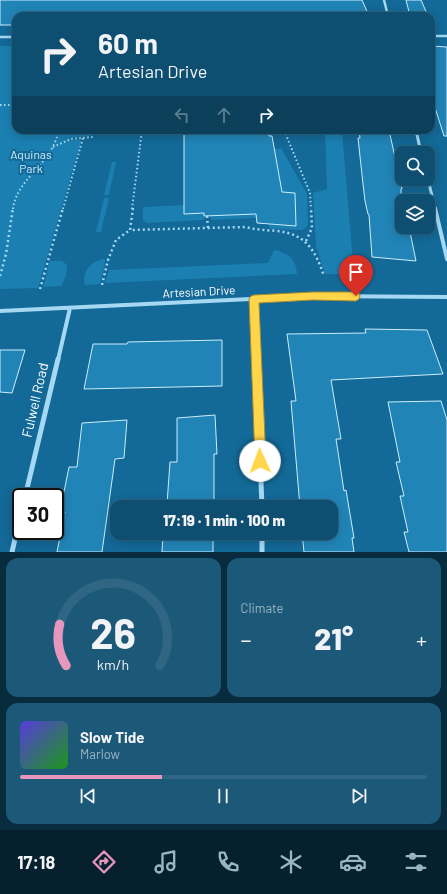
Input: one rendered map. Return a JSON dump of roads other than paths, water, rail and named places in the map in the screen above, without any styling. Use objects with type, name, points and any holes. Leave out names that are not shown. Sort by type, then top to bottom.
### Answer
[{"type":"street","points":[[384,0],[387,12]]},
{"type":"street","points":[[435,36],[447,36]]},
{"type":"street","points":[[0,37],[12,37]]},
{"type":"street","points":[[417,134],[420,146]]},
{"type":"street","points":[[430,186],[447,259]]},
{"type":"street","name":"Artesian Drive","points":[[0,311],[313,296],[447,297]]},
{"type":"street","points":[[254,299],[262,500]]},
{"type":"street","name":"Fulwell Road","points":[[27,488],[70,308]]},
{"type":"street","points":[[12,552],[15,540]]},
{"type":"street","points":[[262,540],[262,552]]},
{"type":"park label","name":"Aquinas Park","points":[[31,162]]}]
